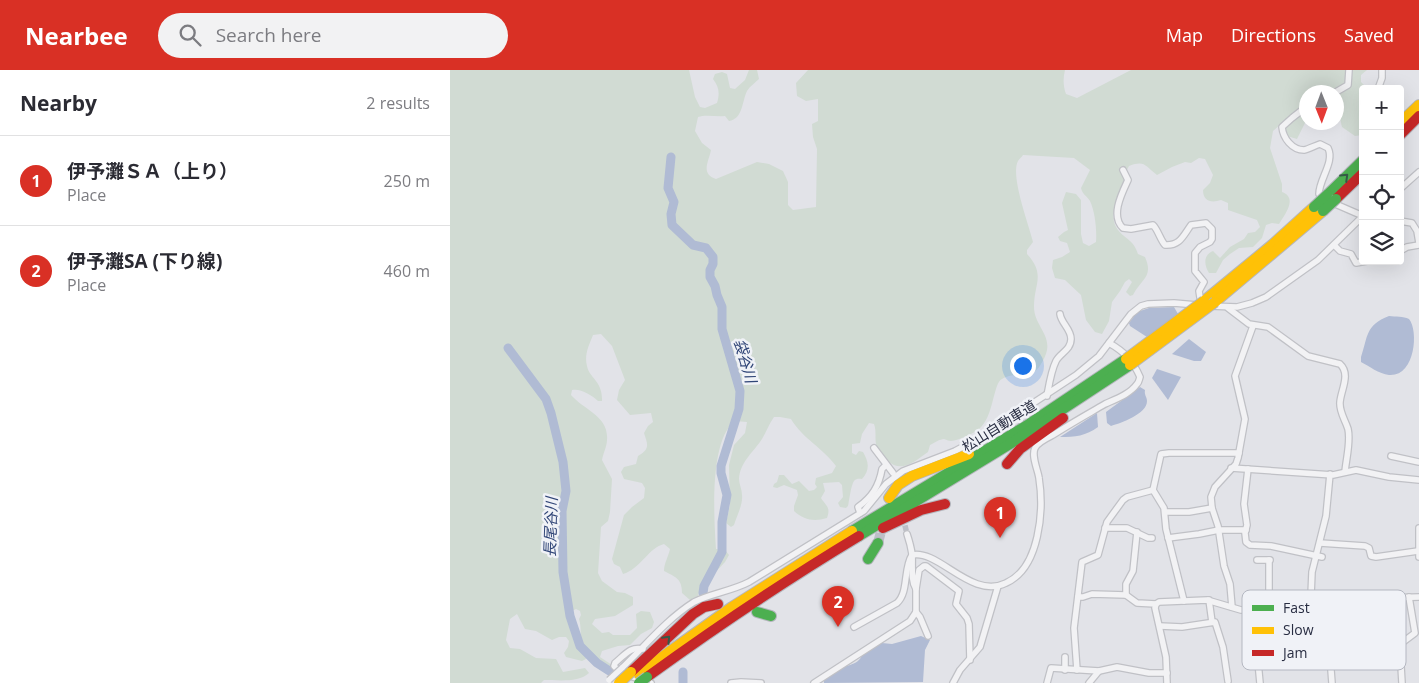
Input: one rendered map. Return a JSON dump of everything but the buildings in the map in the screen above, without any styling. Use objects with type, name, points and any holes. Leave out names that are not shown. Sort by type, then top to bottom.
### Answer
[{"type":"highway","points":[[1404,119],[1419,105]]},
{"type":"highway","points":[[1404,131],[1419,116]]},
{"type":"highway","name":"松山自動車道","points":[[1332,197],[1359,165]]},
{"type":"highway","name":"松山自動車道","points":[[626,683],[640,678],[725,620],[1028,433],[1215,302],[1332,197],[1360,175]]},
{"type":"highway","name":"松山自動車道","points":[[640,678],[716,616],[1128,362],[1319,209]]},
{"type":"highway","points":[[1008,464],[1020,449],[1088,399],[1128,362]]},
{"type":"highway","points":[[889,498],[898,485],[912,476],[977,450],[1067,399]]},
{"type":"highway","points":[[771,591],[856,542],[894,523],[921,510],[945,504]]},
{"type":"highway","points":[[868,559],[878,543]]},
{"type":"highway","points":[[613,682],[640,678],[693,614],[704,606],[718,604]]},
{"type":"highway","points":[[757,612],[771,616]]},
{"type":"street","points":[[1344,87],[1348,85],[1349,70]]},
{"type":"street","points":[[1379,85],[1382,70]]},
{"type":"street","points":[[1299,112],[1282,128],[1283,134],[1289,143],[1300,150],[1306,150],[1320,144],[1328,148],[1330,159],[1319,188],[1319,194],[1333,203],[1359,214]]},
{"type":"street","points":[[1123,170],[1128,180],[1119,203],[1118,222],[1123,228],[1131,230],[1153,225],[1156,227],[1160,240],[1165,245],[1175,245],[1191,226],[1209,224],[1212,229],[1212,239],[1195,253],[1195,271],[1204,282],[1199,291],[1203,303]]},
{"type":"street","points":[[1404,185],[1419,172]]},
{"type":"street","points":[[643,649],[631,649],[614,666],[621,673],[640,678],[643,649],[673,618],[693,603],[749,582],[860,513],[886,484],[903,471],[955,451],[1008,421],[1046,396],[1088,366],[1109,343],[1131,314],[1141,306],[1148,304],[1203,303],[1228,307],[1252,303],[1266,297],[1318,260],[1359,220]]},
{"type":"street","points":[[1404,221],[1412,223],[1417,231],[1419,244],[1404,249]]},
{"type":"street","points":[[1334,245],[1340,251],[1351,254],[1356,263],[1359,262]]},
{"type":"street","points":[[1228,307],[1253,326],[1268,327],[1308,356],[1340,364],[1343,367],[1346,375],[1340,403],[1348,433],[1345,472]]},
{"type":"street","points":[[1046,396],[1055,362],[1069,347],[1071,342],[1070,332],[1061,320],[1060,314]]},
{"type":"street","points":[[1232,607],[1230,584],[1224,566],[1219,530],[1212,508],[1211,497],[1212,491],[1236,464],[1239,453],[1245,419],[1234,376],[1253,326]]},
{"type":"street","points":[[912,555],[922,555],[979,585],[998,586],[1013,580],[1020,574],[1029,561],[1041,517],[1042,506],[1039,478],[1034,459],[1035,447],[1057,432],[1122,396],[1139,383],[1140,378],[1131,360],[1122,350],[1109,343]]},
{"type":"street","points":[[874,448],[892,473]]},
{"type":"street","points":[[1184,601],[1168,538],[1165,512],[1153,490],[1161,454],[1239,453]]},
{"type":"street","points":[[1391,456],[1419,462]]},
{"type":"street","points":[[860,513],[858,507],[875,490],[881,479],[882,469],[886,465]]},
{"type":"street","points":[[1231,468],[1330,474],[1356,470],[1389,477],[1419,480]]},
{"type":"street","points":[[1248,469],[1244,504],[1246,542],[1250,545],[1267,545],[1320,556]]},
{"type":"street","points":[[1311,590],[1312,572],[1320,556],[1320,543],[1328,506],[1330,474]]},
{"type":"street","points":[[1077,670],[1074,628],[1082,562],[1098,554],[1109,517],[1127,497],[1153,490]]},
{"type":"street","points":[[1165,512],[1189,512],[1212,508]]},
{"type":"street","points":[[1105,528],[1121,527],[1152,538]]},
{"type":"street","points":[[1320,543],[1366,546],[1369,548],[1371,556],[1376,557],[1418,554],[1419,528]]},
{"type":"street","points":[[1168,538],[1219,530],[1246,530]]},
{"type":"street","points":[[1126,595],[1126,584],[1133,571],[1137,532]]},
{"type":"street","points":[[907,534],[912,555],[912,572],[916,589]]},
{"type":"street","points":[[854,627],[897,604],[902,599],[908,565],[912,555]]},
{"type":"street","points":[[1257,560],[1271,560],[1270,590]]},
{"type":"street","points":[[928,636],[916,612],[916,589],[919,570],[924,566],[959,591],[956,604],[967,618],[969,624],[970,660]]},
{"type":"street","points":[[953,683],[960,670],[980,647],[998,586]]},
{"type":"street","points":[[1078,597],[1092,594],[1126,595],[1137,603],[1156,604],[1159,602],[1209,600],[1242,610]]},
{"type":"street","points":[[1406,640],[1415,633],[1409,598],[1419,597]]},
{"type":"street","points":[[1209,600],[1212,622]]},
{"type":"street","points":[[1156,604],[1166,657],[1167,683]]},
{"type":"street","points":[[814,683],[899,629],[910,621],[916,612]]},
{"type":"street","points":[[1160,626],[1182,627],[1215,622],[1223,647],[1228,681]]},
{"type":"street","points":[[1065,657],[1065,670]]},
{"type":"street","points":[[1047,683],[1051,668],[1099,671],[1117,667],[1148,673],[1167,673]]},
{"type":"street","points":[[1259,670],[1260,683]]},
{"type":"street","points":[[1331,670],[1332,683]]},
{"type":"street","points":[[1401,670],[1402,683]]},
{"type":"street","points":[[1089,683],[1099,671]]},
{"type":"street","points":[[730,683],[760,683]]},
{"type":"shaded area","points":[[450,70],[689,70],[695,97],[700,107],[705,108],[717,103],[718,90],[713,79],[715,74],[722,72],[727,74],[730,88],[735,89],[745,80],[749,70],[757,70],[759,79],[747,91],[740,113],[734,120],[729,121],[725,116],[698,117],[695,131],[702,143],[711,150],[707,171],[711,177],[716,179],[757,162],[769,164],[783,171],[788,182],[788,205],[793,210],[816,207],[817,149],[813,137],[812,124],[818,121],[818,99],[806,101],[797,96],[796,83],[808,70],[1065,70],[1064,88],[1066,94],[1077,98],[1131,70],[1367,70],[1361,75],[1361,82],[1364,85],[1359,85],[1359,136],[1355,136],[1344,128],[1344,85],[1299,85],[1299,130],[1302,130],[1297,139],[1287,136],[1285,128],[1281,124],[1273,131],[1270,148],[1282,184],[1282,192],[1289,198],[1289,207],[1279,224],[1272,223],[1266,225],[1262,238],[1253,247],[1239,248],[1230,254],[1223,260],[1216,273],[1209,273],[1207,270],[1205,260],[1207,255],[1213,251],[1220,258],[1230,247],[1244,239],[1248,233],[1255,232],[1260,227],[1257,220],[1228,210],[1228,203],[1221,200],[1209,201],[1206,199],[1203,190],[1210,183],[1213,175],[1205,159],[1199,158],[1191,163],[1185,162],[1157,175],[1142,164],[1129,166],[1115,207],[1115,225],[1132,242],[1138,254],[1145,257],[1148,269],[1145,278],[1133,295],[1130,296],[1126,292],[1132,282],[1129,279],[1125,282],[1112,302],[1109,321],[1102,334],[1095,332],[1086,320],[1081,295],[1065,280],[1055,278],[1052,268],[1053,260],[1070,252],[1067,243],[1060,241],[1058,237],[1068,230],[1062,203],[1066,192],[1076,194],[1081,200],[1081,234],[1083,243],[1089,246],[1096,242],[1093,210],[1090,201],[1081,188],[1090,170],[1074,158],[1023,155],[1018,161],[1016,178],[1033,242],[1027,250],[1027,254],[1033,261],[1038,274],[1034,299],[1036,319],[1047,344],[1047,350],[1037,370],[1028,375],[1002,379],[997,387],[988,417],[979,429],[970,435],[951,441],[944,439],[937,441],[930,445],[928,452],[908,465],[897,466],[883,456],[876,445],[874,424],[869,423],[862,434],[860,443],[852,444],[852,453],[856,455],[859,451],[863,452],[865,456],[868,466],[866,472],[862,479],[854,481],[846,508],[840,507],[838,503],[843,497],[842,485],[839,482],[823,483],[825,491],[821,498],[828,511],[827,518],[822,519],[813,520],[805,518],[794,511],[798,495],[797,490],[784,485],[777,488],[773,487],[779,475],[784,475],[792,484],[799,481],[809,491],[814,490],[817,487],[815,484],[816,478],[832,473],[836,466],[801,432],[791,419],[774,417],[740,473],[742,499],[734,525],[731,527],[726,523],[730,505],[729,465],[734,445],[745,433],[747,422],[735,421],[727,431],[721,445],[717,462],[714,500],[716,549],[725,550],[729,555],[710,578],[701,584],[698,596],[690,600],[682,593],[679,581],[664,571],[670,549],[664,544],[654,549],[632,570],[623,574],[620,567],[614,564],[612,559],[624,515],[644,498],[645,488],[642,483],[624,479],[621,472],[624,467],[636,464],[638,456],[645,451],[647,444],[644,433],[653,422],[651,413],[630,415],[617,400],[619,390],[625,380],[612,346],[601,334],[593,335],[587,350],[586,362],[588,370],[598,384],[602,394],[602,401],[598,401],[589,394],[579,390],[572,390],[571,395],[600,419],[607,432],[607,442],[602,460],[612,479],[610,512],[608,521],[601,527],[598,573],[602,581],[617,592],[633,597],[633,605],[615,616],[595,619],[592,624],[602,633],[630,635],[637,628],[636,614],[641,611],[650,612],[654,622],[652,628],[641,634],[630,645],[618,646],[602,651],[600,657],[612,665],[609,668],[595,660],[584,647],[579,619],[580,611],[576,609],[572,611],[572,630],[573,638],[586,659],[582,661],[566,657],[564,653],[569,641],[566,637],[552,640],[536,631],[525,629],[517,614],[510,619],[506,640],[510,648],[520,649],[536,658],[556,659],[563,672],[585,668],[589,673],[574,680],[544,680],[541,683],[450,683]]},
{"type":"water","points":[[1174,307],[1178,314],[1147,337],[1130,326],[1129,323],[1137,312],[1149,308]]},
{"type":"water","points":[[1389,316],[1409,319],[1414,333],[1414,343],[1409,361],[1404,369],[1398,374],[1389,375],[1378,372],[1361,362],[1361,357],[1371,328],[1375,323]]},
{"type":"water","points":[[1189,339],[1206,352],[1201,361],[1194,361],[1172,354]]},
{"type":"water","points":[[1157,369],[1181,377],[1168,400],[1152,378]]},
{"type":"water","points":[[1140,387],[1145,390],[1147,400],[1143,410],[1121,423],[1111,426],[1107,423],[1106,412]]},
{"type":"water","points":[[1097,413],[1098,427],[1094,430],[1071,437],[1060,437]]},
{"type":"water","points":[[921,636],[930,640],[925,650],[923,682],[824,683],[824,680],[834,672],[854,664],[863,653],[882,643],[892,644]]},
{"type":"waterway","name":"袋谷川","points":[[671,157],[668,188],[674,202],[671,214],[672,225],[693,245],[706,248],[713,257],[710,277],[722,307],[722,329],[740,391],[739,409],[721,466],[727,495],[722,522],[722,552],[704,586],[703,593]]},
{"type":"waterway","name":"長尾谷川","points":[[508,348],[546,399],[563,462],[566,491],[562,511],[563,572],[570,616],[580,646],[597,663],[611,672],[624,676]]},
{"type":"waterway","name":"袋谷川","points":[[683,672],[683,683]]},
{"type":"tunnel","points":[[903,517],[907,534]]},
{"type":"tunnel","points":[[878,543],[884,520]]},
{"type":"traffic: fast","points":[[1327,195],[1359,164]]},
{"type":"traffic: fast","points":[[1314,207],[1327,195]]},
{"type":"traffic: fast","points":[[1323,211],[1336,199]]},
{"type":"traffic: fast","points":[[852,531],[1029,424],[1126,359]]},
{"type":"traffic: fast","points":[[859,536],[1010,444],[1130,365]]},
{"type":"traffic: fast","points":[[868,559],[878,543]]},
{"type":"traffic: fast","points":[[757,612],[771,616]]},
{"type":"traffic: fast","points":[[639,683],[647,677]]},
{"type":"traffic: slow","points":[[1404,119],[1419,105]]},
{"type":"traffic: slow","points":[[1204,301],[1272,245],[1314,207]]},
{"type":"traffic: slow","points":[[1215,302],[1323,211]]},
{"type":"traffic: slow","points":[[1126,359],[1204,301]]},
{"type":"traffic: slow","points":[[1130,365],[1215,302]]},
{"type":"traffic: slow","points":[[889,498],[898,485],[912,476],[969,454]]},
{"type":"traffic: slow","points":[[638,674],[732,607],[852,531]]},
{"type":"traffic: slow","points":[[619,683],[631,672]]},
{"type":"traffic: jam","points":[[1404,131],[1419,116]]},
{"type":"traffic: jam","points":[[1336,199],[1361,175]]},
{"type":"traffic: jam","points":[[1007,464],[1020,449],[1063,418]]},
{"type":"traffic: jam","points":[[883,528],[921,510],[945,504]]},
{"type":"traffic: jam","points":[[647,677],[752,604],[859,536]]},
{"type":"traffic: jam","points":[[632,671],[693,614],[704,607],[718,604]]},
{"type":"place","name":"伊予灘ＳＡ（上り）","points":[[1000,538]]},
{"type":"place","name":"伊予灘SA (下り線)","points":[[838,627]]}]
